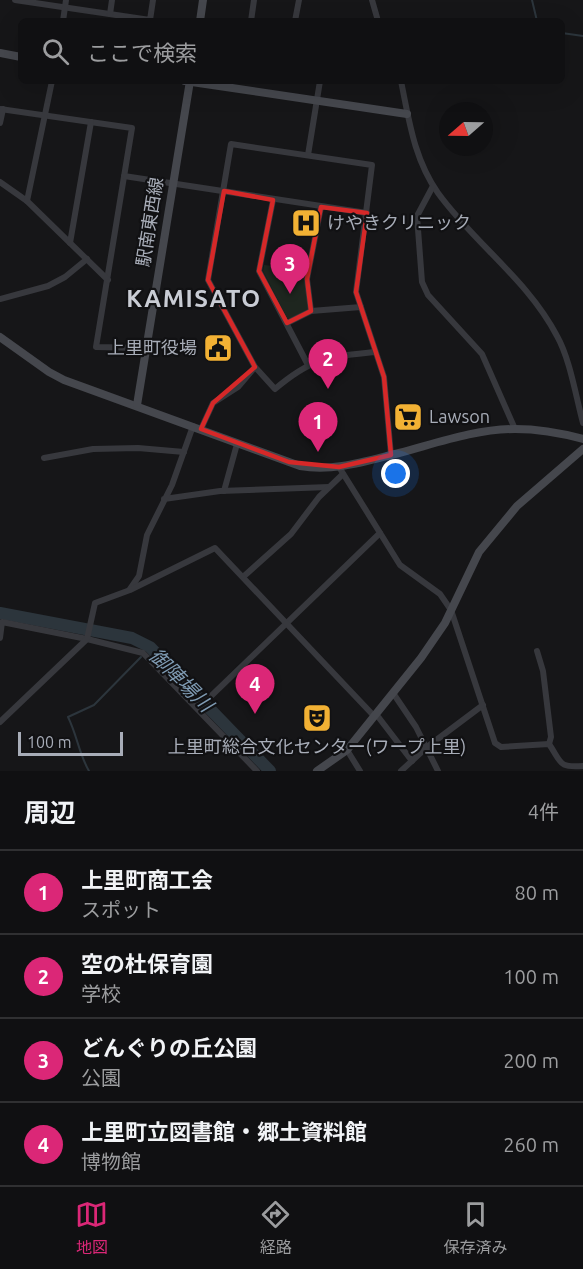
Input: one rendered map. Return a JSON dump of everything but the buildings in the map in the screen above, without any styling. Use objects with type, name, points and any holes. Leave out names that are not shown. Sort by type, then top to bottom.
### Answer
[{"type":"street","points":[[15,0],[137,18]]},
{"type":"street","points":[[63,18],[66,0]]},
{"type":"street","points":[[110,14],[112,0]]},
{"type":"street","points":[[150,18],[153,0]]},
{"type":"street","points":[[200,18],[203,0]]},
{"type":"street","points":[[251,18],[254,0]]},
{"type":"street","points":[[296,18],[299,0]]},
{"type":"street","points":[[372,0],[377,18]]},
{"type":"street","points":[[0,53],[18,56]]},
{"type":"street","points":[[27,201],[51,84]]},
{"type":"street","name":"駅南東西線","points":[[137,405],[174,184],[188,84]]},
{"type":"street","points":[[208,84],[407,114]]},
{"type":"street","points":[[308,155],[320,84]]},
{"type":"street","points":[[402,84],[414,145],[434,186],[527,293],[558,336],[583,423]]},
{"type":"street","points":[[0,123],[1,109],[132,128],[96,347],[146,348]]},
{"type":"street","points":[[70,243],[90,122]]},
{"type":"street","points":[[375,352],[326,358],[308,365],[275,389],[255,367],[208,280],[231,144],[372,165],[356,292],[384,377],[391,455]]},
{"type":"street","points":[[124,176],[367,213]]},
{"type":"street","points":[[0,182],[27,201],[108,280]]},
{"type":"street","points":[[434,186],[417,216],[422,282],[428,295],[482,354],[515,429]]},
{"type":"street","points":[[273,200],[259,272],[308,365]]},
{"type":"street","points":[[311,311],[307,279],[321,207]]},
{"type":"street","points":[[0,299],[48,286],[65,277],[87,259]]},
{"type":"street","points":[[287,323],[311,311],[361,307]]},
{"type":"street","points":[[0,337],[64,380],[300,466],[341,470],[470,435],[515,429],[553,432],[583,439]]},
{"type":"street","points":[[130,590],[140,576],[147,534],[197,428],[213,403],[238,387],[255,367]]},
{"type":"street","points":[[224,491],[237,444]]},
{"type":"street","points":[[44,458],[93,449],[138,448],[184,452]]},
{"type":"street","points":[[317,771],[347,750],[421,658],[445,623],[479,552],[517,506],[583,449]]},
{"type":"street","points":[[243,578],[291,534],[341,470]]},
{"type":"street","points":[[341,470],[400,565],[440,594],[451,610],[492,739],[501,747],[549,744]]},
{"type":"street","points":[[164,499],[224,491],[329,487]]},
{"type":"street","points":[[208,699],[380,533]]},
{"type":"street","points":[[0,722],[87,638],[95,603],[130,590],[215,548],[375,715],[412,761]]},
{"type":"street","points":[[0,638],[2,622],[87,638],[143,653],[257,771]]},
{"type":"street","points":[[537,651],[543,671],[551,737],[549,744],[562,768],[576,769],[583,766]]},
{"type":"street","points":[[393,693],[428,747],[438,771]]},
{"type":"street","points":[[401,771],[483,705]]},
{"type":"street","points":[[347,750],[360,771]]},
{"type":"highlighted area","points":[[224,191],[273,200],[259,271],[287,323],[311,311],[307,279],[321,207],[367,213],[356,292],[384,377],[391,455],[339,467],[289,462],[201,429],[213,403],[255,367],[208,280]]},
{"type":"shaded area","points":[[264,265],[305,269],[308,309],[290,319],[287,318],[263,271]]},
{"type":"waterway","points":[[532,0],[536,18]]},
{"type":"waterway","points":[[565,33],[583,36]]},
{"type":"waterway","name":"御陣場川","points":[[0,613],[132,638],[150,647],[270,771]]},
{"type":"waterway","name":"御陣場川","points":[[147,651],[150,647]]},
{"type":"waterway","points":[[89,771],[68,717],[94,705],[141,657]]},
{"type":"place","name":"けやきクリニック","points":[[306,223]]},
{"type":"place","name":"どんぐりの丘公園","points":[[290,294]]},
{"type":"place","name":"上里町役場","points":[[218,348]]},
{"type":"place","name":"空の杜保育園","points":[[328,389]]},
{"type":"place","name":"Lawson","points":[[408,417]]},
{"type":"place","name":"上里町商工会","points":[[318,452]]},
{"type":"place","name":"上里町立図書館・郷土資料館","points":[[255,714]]},
{"type":"place","name":"上里町総合文化センター(ワープ上里)","points":[[317,718]]},
{"type":"district","name":"KAMISATO","points":[[194,299]]}]
